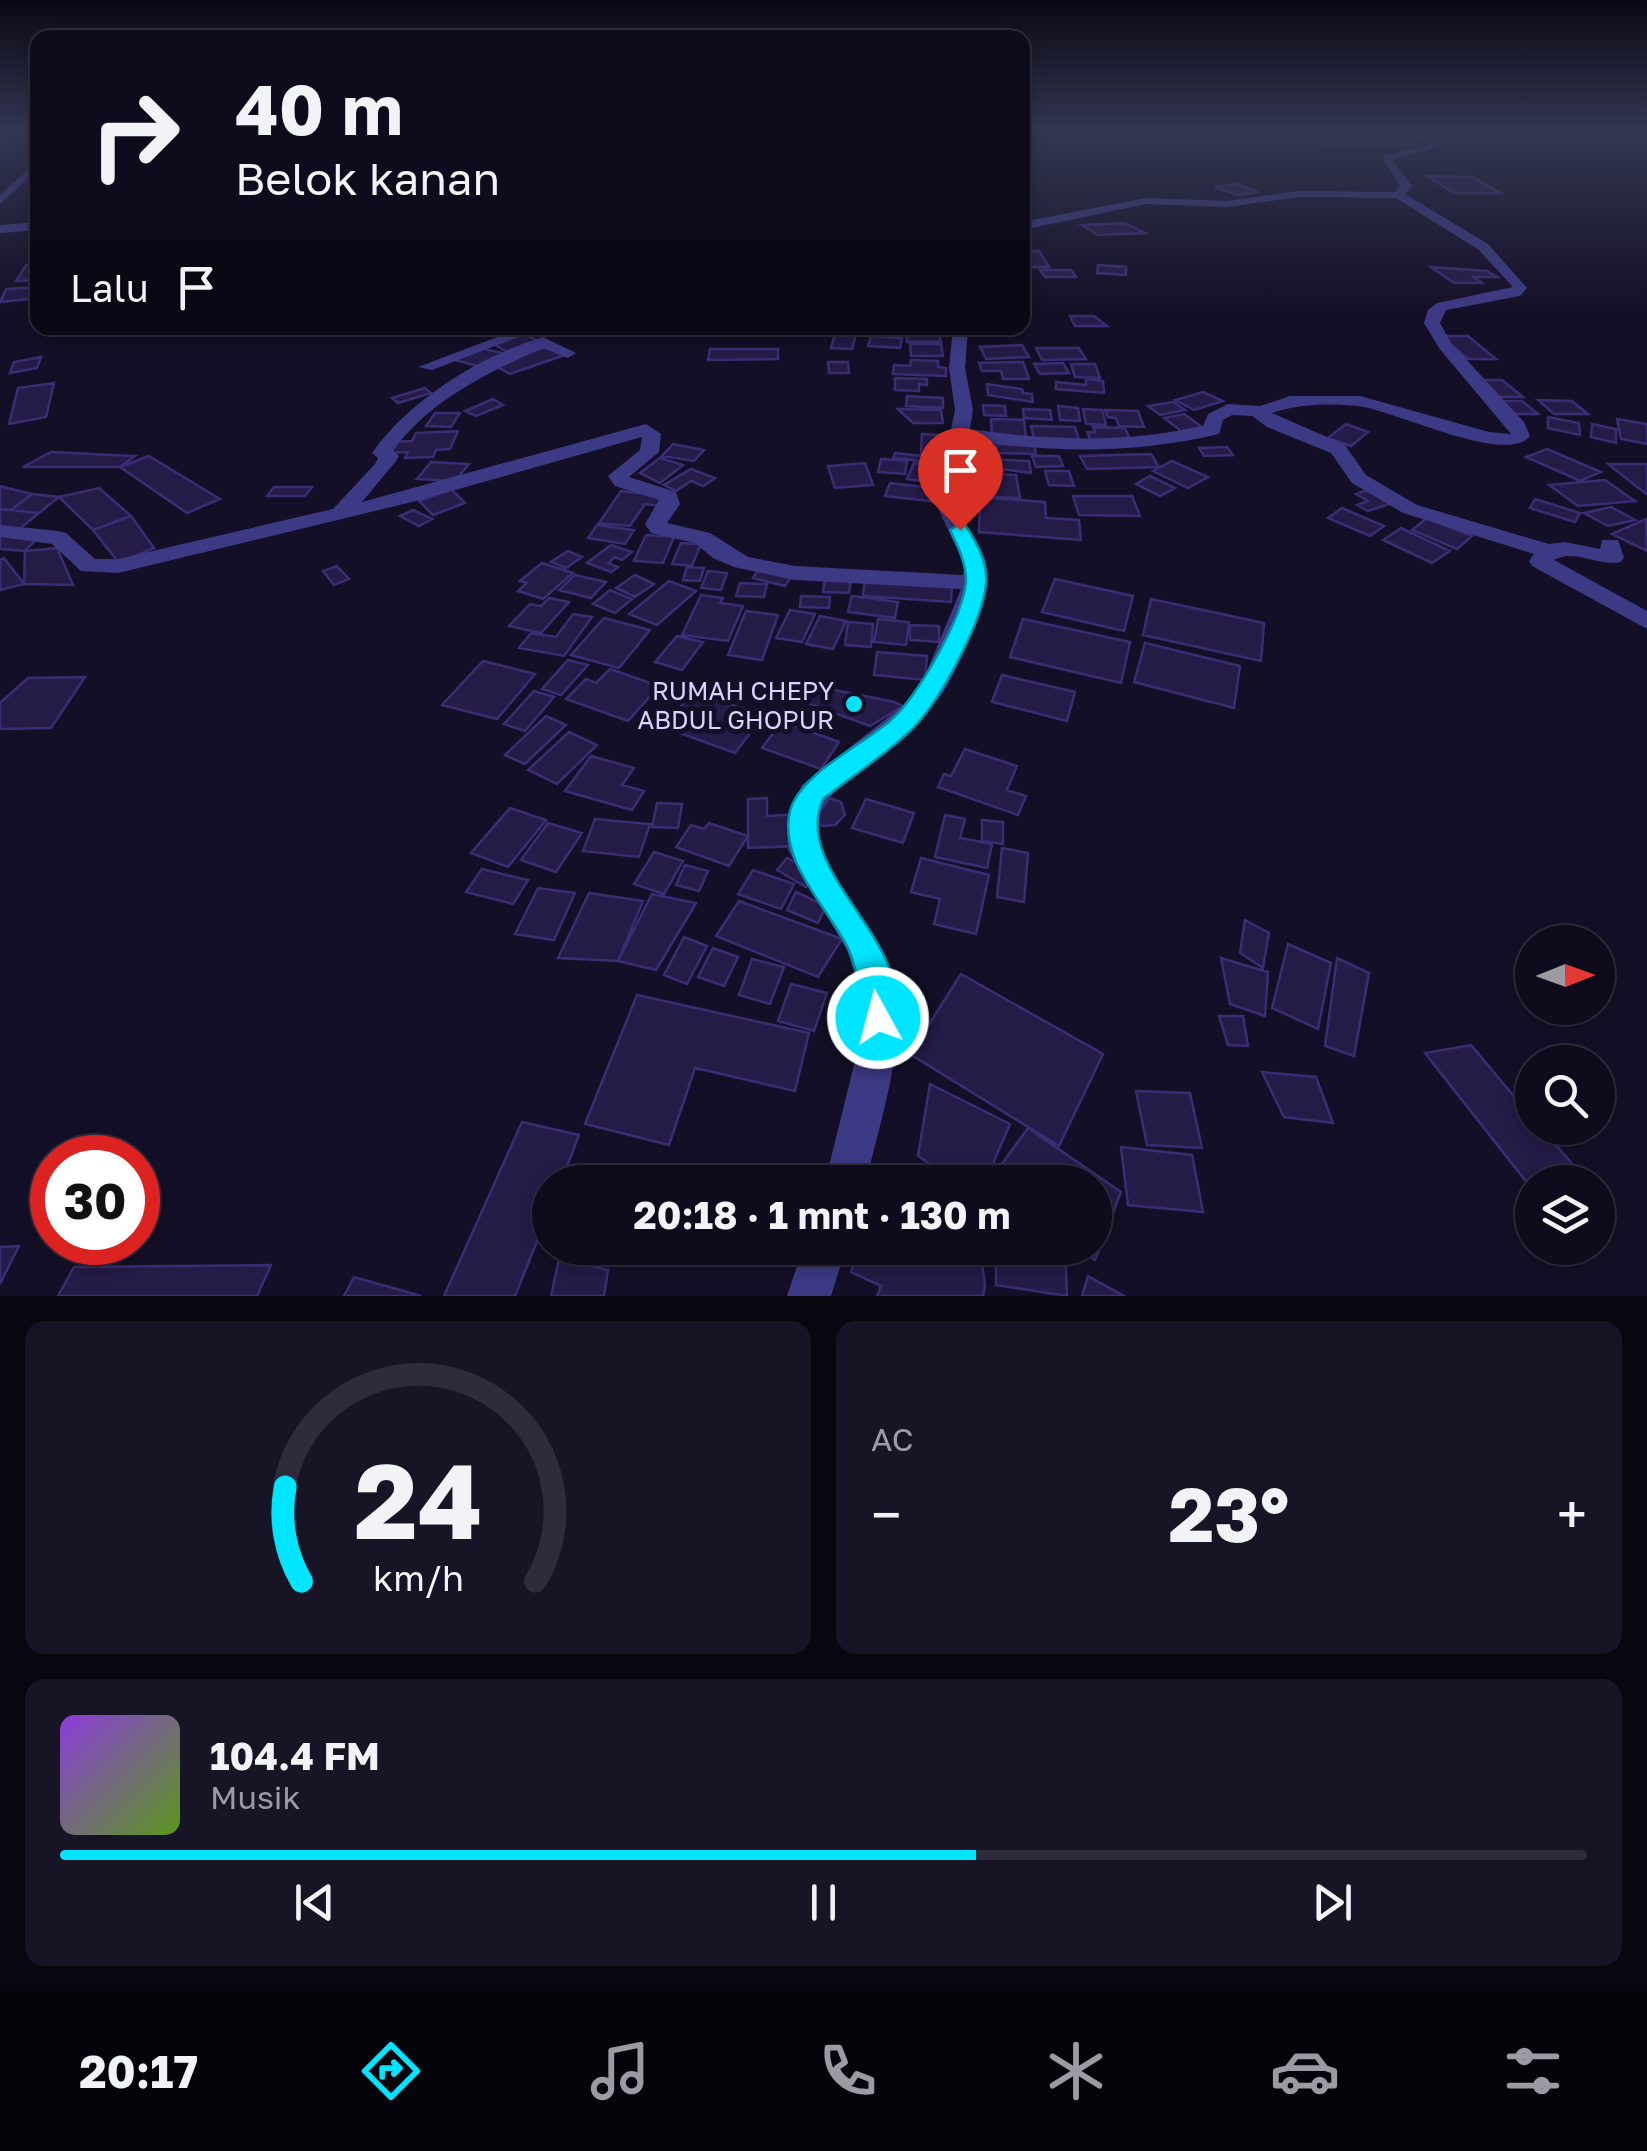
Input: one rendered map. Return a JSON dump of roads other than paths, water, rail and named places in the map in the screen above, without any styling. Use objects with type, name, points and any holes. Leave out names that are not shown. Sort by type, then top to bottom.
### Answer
[{"type":"street","points":[[1398,195],[1401,191]]},
{"type":"street","points":[[960,433],[992,439],[1142,444],[1212,430],[1214,418],[1228,409],[1256,410],[1290,402],[1360,401],[1498,441],[1516,440],[1520,436],[1518,426],[1445,345],[1432,323],[1435,310],[1442,306],[1516,293],[1520,288],[1514,275],[1459,233],[1446,218],[1398,195],[1300,194],[1227,204],[1146,201],[1030,224]]},
{"type":"street","points":[[0,229],[30,227]]},
{"type":"street","points":[[426,367],[531,335]]},
{"type":"street","points":[[340,514],[361,487],[387,464],[389,456],[382,453],[391,436],[533,335]]},
{"type":"street","points":[[536,335],[568,353]]},
{"type":"street","points":[[850,1165],[876,1053],[877,987],[863,946],[804,850],[804,811],[812,793],[919,707],[956,638],[976,583],[971,552],[946,504],[964,410],[956,349],[958,335]]},
{"type":"street","points":[[1256,410],[1273,422],[1338,449],[1359,479],[1410,509],[1548,552]]},
{"type":"street","points":[[0,531],[58,538],[84,564],[104,567],[340,514],[646,430],[652,434],[649,452],[618,476],[622,482],[669,496],[670,504],[656,524],[659,528],[702,538],[732,558],[795,573],[976,583]]},
{"type":"street","points":[[1610,545],[1613,557],[1564,547],[1540,559],[1545,566],[1647,621]]},
{"type":"street","points":[[810,1296],[820,1265]]},
{"type":"place","name":"RUMAH CHEPY ABDUL GHOPUR","points":[[854,704]]}]
